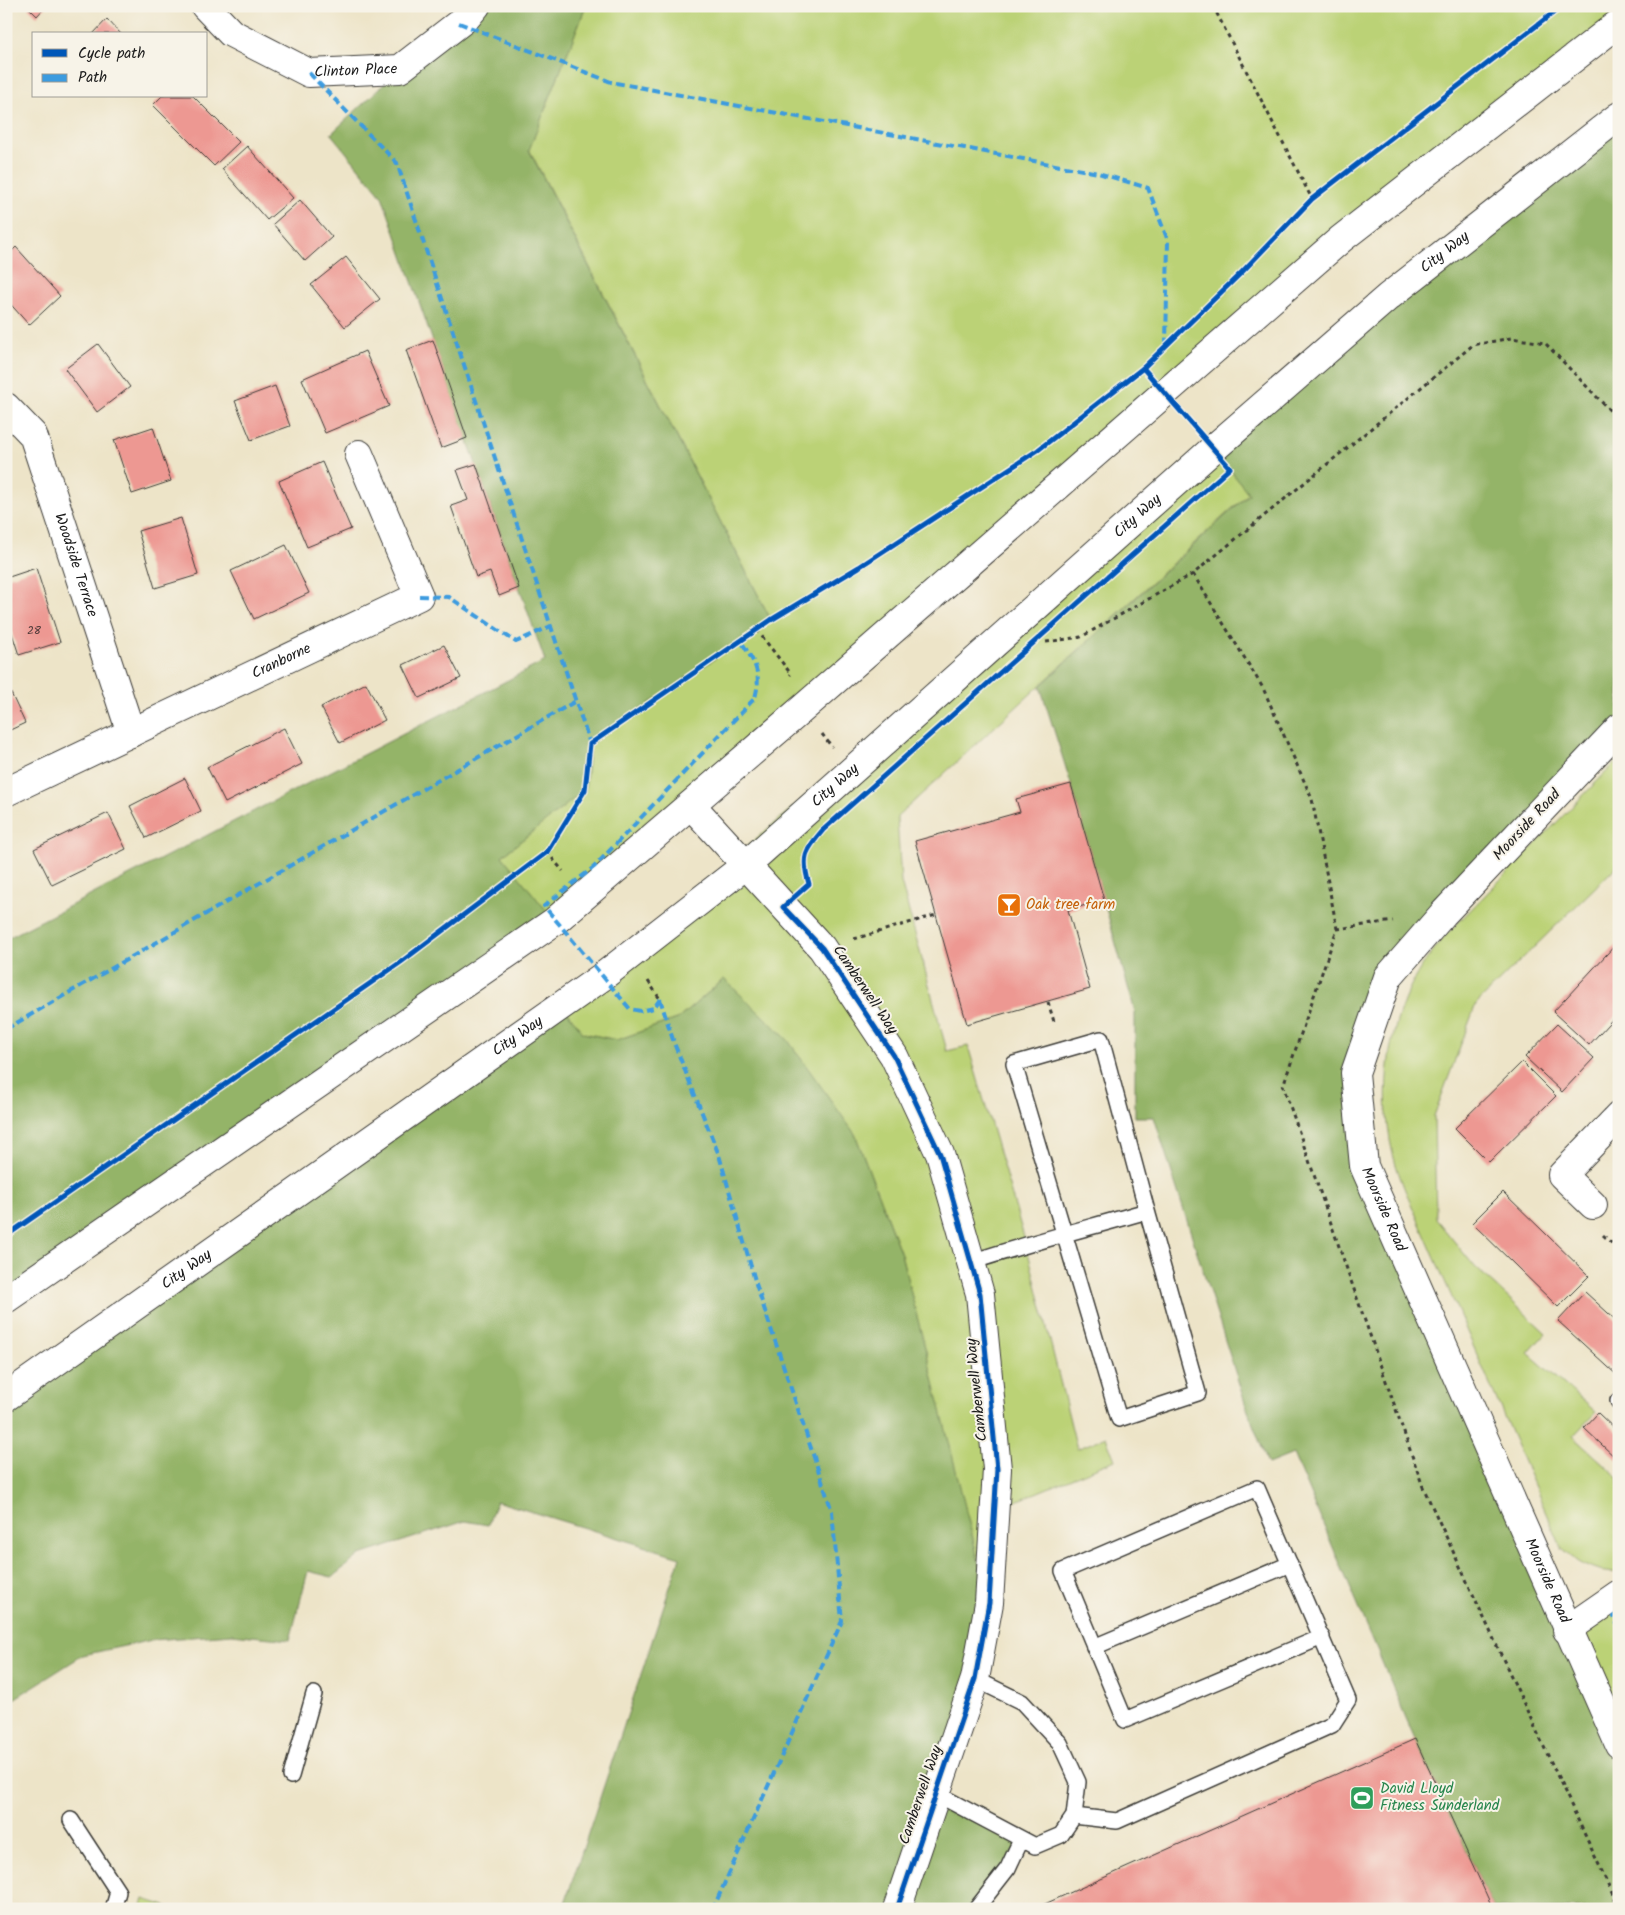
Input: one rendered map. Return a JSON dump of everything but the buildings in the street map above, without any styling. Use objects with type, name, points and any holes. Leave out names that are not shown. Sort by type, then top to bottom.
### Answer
[{"type":"main road","name":"Clinton Place","points":[[204,6],[231,33],[309,73],[400,69],[466,18],[476,6]]},
{"type":"main road","points":[[6,1299],[556,921],[1341,238],[1619,22]]},
{"type":"main road","name":"City Way","points":[[6,1397],[602,977],[746,865],[1213,449],[1388,297],[1619,116]]},
{"type":"main road","name":"Woodside Terrace","points":[[6,407],[33,435],[131,733]]},
{"type":"main road","name":"Cranborne","points":[[6,792],[419,596],[360,454]]},
{"type":"main road","name":"Moorside Road","points":[[1619,728],[1443,914],[1388,977],[1355,1073],[1364,1166],[1567,1630],[1619,1744]]},
{"type":"main road","name":"Camberwell Way","points":[[691,805],[822,948],[894,1056],[936,1145],[980,1294],[997,1469],[989,1603],[975,1679],[897,1909]]},
{"type":"main road","points":[[1593,1205],[1562,1175],[1619,1116]]},
{"type":"main road","points":[[1567,1630],[1619,1594]]},
{"type":"lane","points":[[1101,1039],[1198,1393],[1119,1419],[1064,1234],[1014,1064],[1101,1039]]},
{"type":"lane","points":[[971,1262],[1064,1234],[1147,1212]]},
{"type":"lane","points":[[1074,1816],[1117,1821],[1332,1725],[1348,1700],[1322,1637],[1257,1488],[1064,1571],[1126,1720],[1322,1637]]},
{"type":"lane","points":[[1094,1647],[1290,1564]]},
{"type":"lane","points":[[935,1793],[1035,1846],[1061,1835],[1074,1816],[1078,1782],[1060,1743],[1022,1702],[975,1679]]},
{"type":"lane","points":[[291,1776],[314,1694]]},
{"type":"lane","points":[[71,1820],[118,1892],[113,1909]]},
{"type":"lane","points":[[976,1909],[1008,1868],[1021,1840]]},
{"type":"path","points":[[1214,6],[1312,199]]},
{"type":"path","points":[[1043,642],[1081,637],[1193,574],[1473,346],[1510,338],[1545,343],[1619,420]]},
{"type":"path","points":[[757,630],[777,656]]},
{"type":"path","points":[[547,852],[564,873]]},
{"type":"path","points":[[822,948],[936,915]]},
{"type":"path","points":[[650,983],[660,999]]},
{"type":"green space","points":[[476,6],[586,6],[529,150],[771,620],[590,744],[585,790],[502,856],[555,921],[6,1299],[6,939],[545,661],[382,196],[331,134],[400,69]]},
{"type":"green space","points":[[586,6],[1619,6],[1619,23],[1341,239],[555,921],[501,856],[584,790],[590,744],[771,620],[529,149]]},
{"type":"green space","points":[[1619,116],[1619,729],[1388,977],[1355,1073],[1364,1166],[1619,1744],[1619,1909],[1493,1909],[1415,1739],[1293,1454],[1268,1464],[1245,1403],[1154,1117],[1135,1117],[1135,1012],[1071,784],[1040,686],[1249,494],[1213,449]]},
{"type":"green space","points":[[1213,449],[1249,493],[897,817],[901,882],[947,1051],[968,1046],[1026,1244],[1077,1449],[1106,1437],[1115,1460],[995,1510],[989,1603],[901,1254],[855,1134],[724,979],[679,1018],[617,1040],[583,1033],[562,1004]]},
{"type":"green space","points":[[1618,760],[1619,864],[1476,1004],[1434,1116],[1436,1219],[1475,1267],[1546,1333],[1528,1353],[1596,1412],[1573,1436],[1619,1478],[1619,1572],[1603,1572],[1588,1567],[1562,1549],[1405,1190],[1392,1150],[1386,1104],[1389,1057],[1394,1034],[1400,1011],[1422,965],[1442,939]]},
{"type":"green space","points":[[724,979],[787,1039],[855,1134],[901,1254],[989,1603],[935,1793],[1021,1840],[976,1909],[563,1909],[680,1557],[496,1501],[488,1525],[465,1521],[360,1555],[332,1577],[308,1571],[290,1640],[232,1634],[152,1640],[83,1655],[6,1704],[6,1397],[562,1004],[583,1033],[617,1040],[679,1018]]},
{"type":"green space","points":[[1619,1594],[1619,1744],[1567,1630]]},
{"type":"green space","points":[[144,1899],[175,1909],[141,1909]]},
{"type":"marked path","points":[[459,23],[611,82],[1098,173],[1148,188],[1168,241],[1166,345]]},
{"type":"marked path","points":[[309,73],[397,163],[590,744]]},
{"type":"marked path","points":[[419,596],[449,597],[516,642],[551,626]]},
{"type":"marked path","points":[[660,999],[654,1008],[641,1011],[630,1009],[544,906],[594,867],[755,698],[758,681],[756,668],[741,641]]},
{"type":"marked path","points":[[6,1029],[576,701]]},
{"type":"marked path","points":[[660,999],[674,1043],[719,1155],[756,1284],[832,1511],[842,1621],[713,1909]]},
{"type":"marked path","points":[[1619,1613],[1614,1617],[1619,1628]]},
{"type":"cycle path","points":[[6,1236],[401,962],[547,852],[585,790],[590,744],[771,620],[859,567],[1038,450],[1143,368],[1242,272],[1312,199],[1562,6]]},
{"type":"cycle path","points":[[897,1909],[975,1679],[989,1603],[997,1469],[980,1294],[940,1154],[894,1056],[822,948],[783,907],[809,884],[805,867],[806,855],[823,830],[1230,468],[1143,368]]},
{"type":"place","name":"Oak tree farm","points":[[1009,905]]},
{"type":"place","name":"David Lloyd Fitness Sunderland","points":[[1362,1798]]}]
